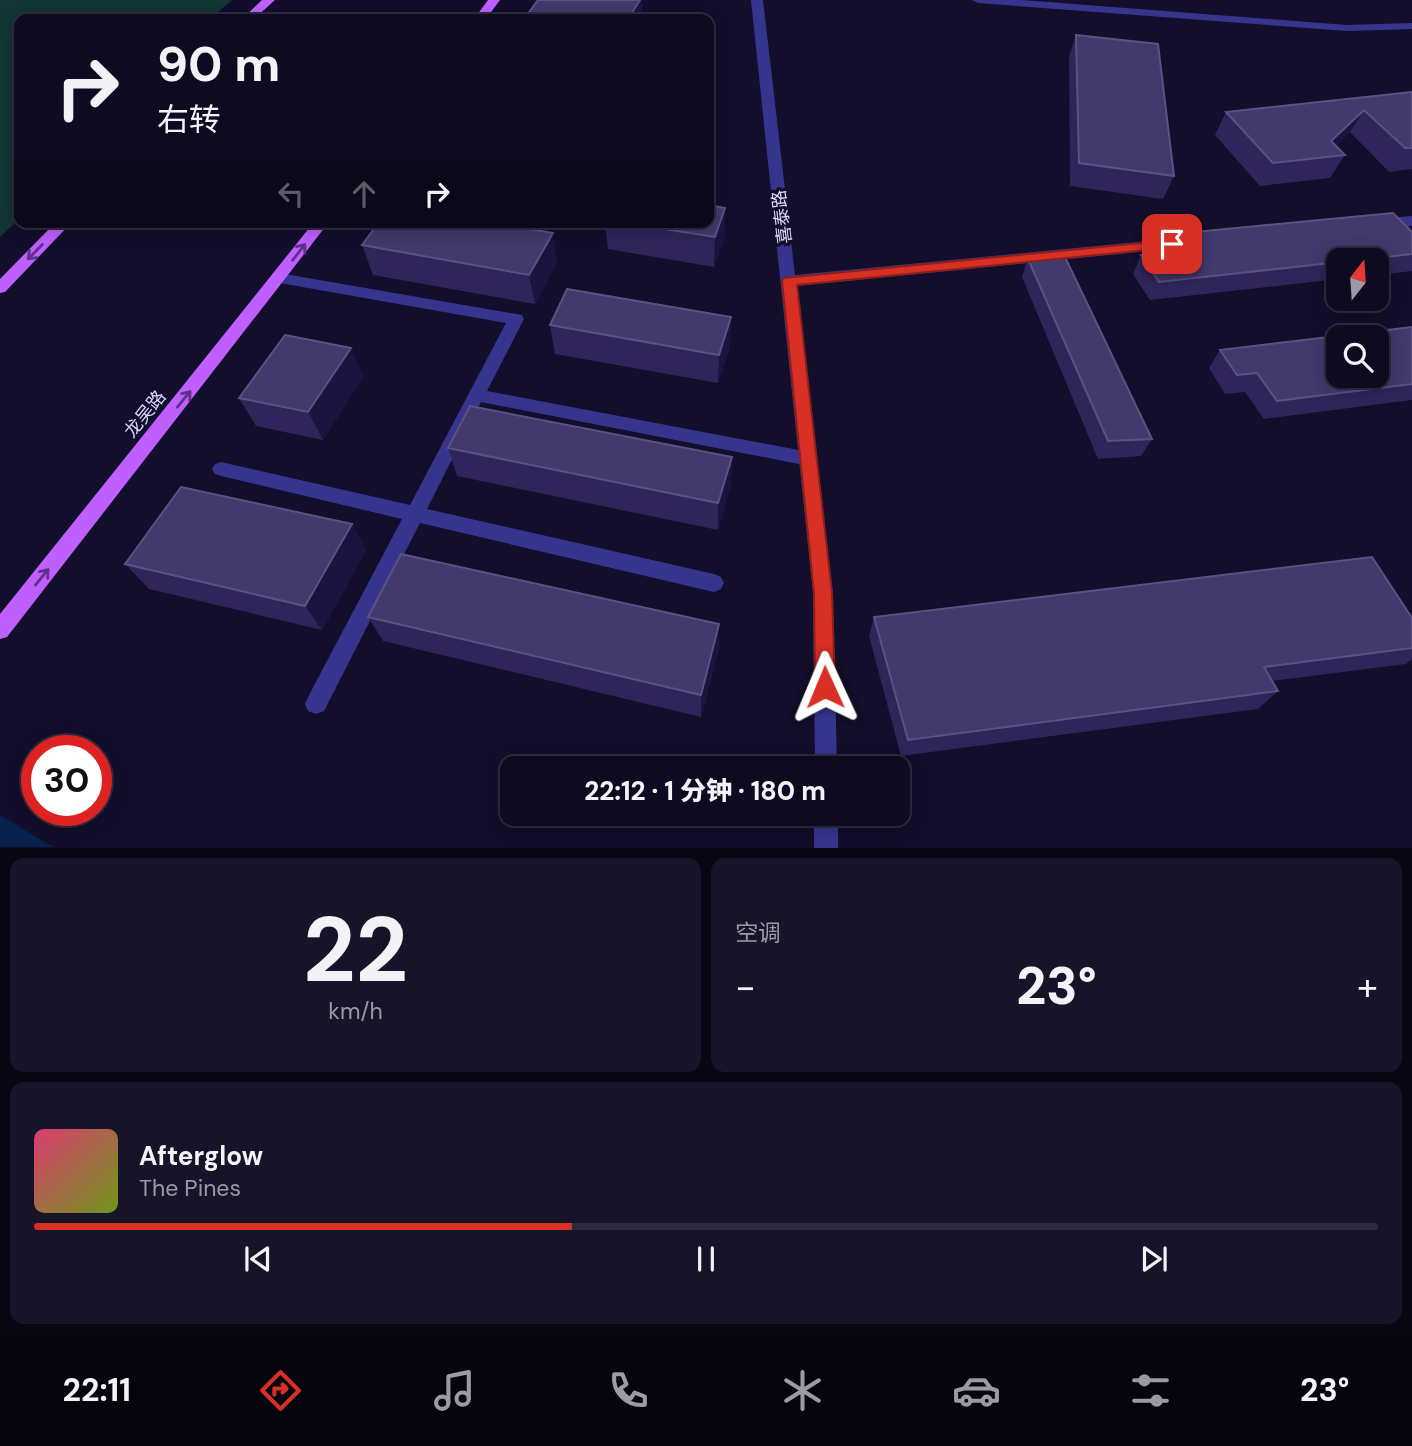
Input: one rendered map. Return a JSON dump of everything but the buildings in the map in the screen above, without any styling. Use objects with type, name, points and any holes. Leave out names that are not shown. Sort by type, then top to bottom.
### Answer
[{"type":"main road","points":[[254,14],[269,0]]},
{"type":"main road","points":[[484,14],[495,0]]},
{"type":"main road","points":[[3,285],[59,228]]},
{"type":"main road","name":"龙吴路","points":[[0,630],[317,228]]},
{"type":"street","name":"喜泰路","points":[[757,0],[823,593],[826,756]]},
{"type":"street","points":[[978,0],[1347,28],[1412,26]]},
{"type":"street","points":[[1357,226],[1412,221]]},
{"type":"street","points":[[789,281],[1180,243]]},
{"type":"street","points":[[279,278],[516,318],[316,704]]},
{"type":"street","points":[[476,395],[809,459]]},
{"type":"street","points":[[221,469],[714,583]]},
{"type":"street","points":[[826,826],[826,848]]},
{"type":"green space","points":[[0,0],[232,0],[216,14],[14,14],[14,224],[0,237]]},
{"type":"water","points":[[0,815],[53,847],[0,847]]},
{"type":"route","points":[[825,687],[823,593],[789,281],[1172,244]]}]
